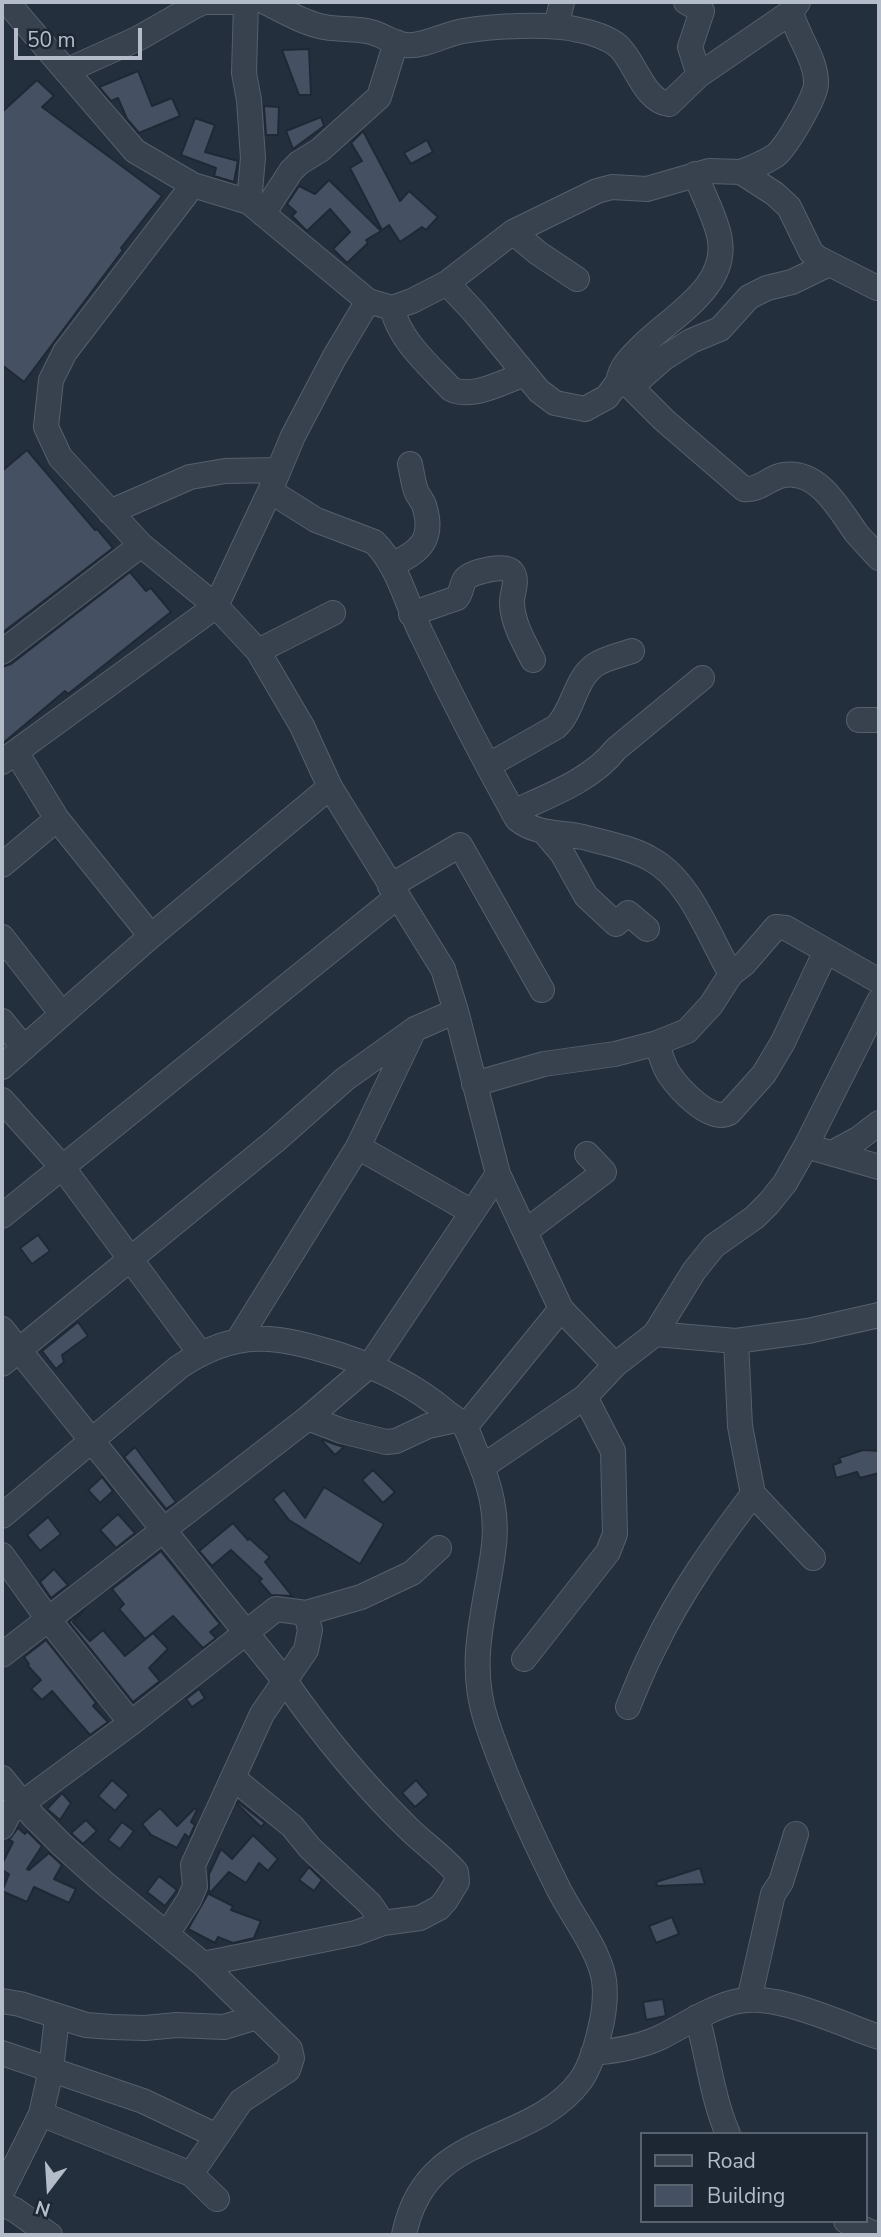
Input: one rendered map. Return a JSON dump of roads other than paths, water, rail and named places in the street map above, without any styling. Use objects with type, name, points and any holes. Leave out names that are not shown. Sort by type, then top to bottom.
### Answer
[{"type":"street","points":[[66,71],[139,38],[204,2],[246,2],[244,73],[249,100],[256,208]]},
{"type":"street","points":[[265,2],[310,23],[325,27],[367,30],[405,45],[460,31],[490,28],[556,26],[580,30],[619,46],[639,78],[663,104],[669,104],[699,75],[794,7],[817,83],[814,95],[779,153],[741,173]]},
{"type":"street","points":[[556,26],[562,2]]},
{"type":"street","points":[[687,2],[702,11],[690,47],[699,75]]},
{"type":"street","points":[[6,6],[135,151],[193,185],[256,208],[380,304],[410,344],[451,389],[457,392],[482,389],[525,374]]},
{"type":"street","points":[[256,208],[299,163],[320,150],[379,97],[396,42]]},
{"type":"street","points":[[151,936],[9,757],[216,606],[293,436],[334,358],[380,304],[412,301],[447,283],[513,232],[597,191],[612,187],[647,189],[695,174],[722,170],[741,173],[775,194],[789,207],[811,251],[829,264],[877,288]]},
{"type":"street","points":[[695,174],[719,236],[720,256],[714,273],[696,301],[681,311],[629,358],[620,371],[625,385],[744,489],[755,489],[787,474],[815,483],[831,497],[858,535],[879,558]]},
{"type":"street","points":[[193,185],[65,352],[51,380],[46,427],[60,457],[141,545],[216,606],[258,650],[302,726],[330,787],[443,969],[498,1174],[561,1309],[615,1365]]},
{"type":"street","points":[[513,232],[538,253],[577,279]]},
{"type":"street","points":[[447,283],[540,391],[555,403],[585,409],[691,341],[720,328],[749,297],[767,288],[792,282],[829,264]]},
{"type":"street","points":[[392,565],[413,554],[423,544],[427,535],[424,503],[417,494],[410,464]]},
{"type":"street","points":[[110,512],[190,477],[225,471],[274,480],[316,520],[374,541],[392,565],[411,614],[513,812],[523,824],[545,833],[596,841],[639,853],[661,865],[671,873],[701,916],[713,944],[731,974]]},
{"type":"street","points":[[2,652],[141,545]]},
{"type":"street","points":[[411,614],[457,598],[466,578],[478,572],[509,569],[514,578],[511,602],[516,625],[533,660]]},
{"type":"street","points":[[258,650],[333,613]]},
{"type":"street","points":[[489,765],[556,727],[565,719],[577,688],[597,664],[632,651]]},
{"type":"street","points":[[513,812],[606,763],[616,749],[702,678]]},
{"type":"street","points":[[2,1067],[151,936],[330,787]]},
{"type":"street","points":[[2,865],[57,819]]},
{"type":"street","points":[[545,833],[562,853],[586,896],[604,914],[616,923],[628,913],[648,929]]},
{"type":"street","points":[[2,1216],[393,891],[460,845],[542,990]]},
{"type":"street","points":[[474,1084],[544,1064],[615,1054],[657,1043],[687,1031],[697,1022],[731,974],[744,964],[776,927],[786,928],[879,981]]},
{"type":"street","points":[[2,937],[62,1014]]},
{"type":"street","points":[[657,1043],[668,1072],[689,1097],[714,1115],[729,1113],[764,1074],[826,951]]},
{"type":"street","points":[[482,1466],[585,1397],[615,1365],[655,1334],[694,1271],[714,1246],[755,1217],[769,1203],[785,1183],[806,1146],[879,1001]]},
{"type":"street","points":[[10,1357],[130,1261],[345,1079],[415,1029],[456,1011]]},
{"type":"street","points":[[2,1021],[24,1048]]},
{"type":"street","points":[[238,1339],[358,1147],[415,1029]]},
{"type":"street","points":[[2,1100],[63,1168],[200,1353]]},
{"type":"street","points":[[834,1152],[879,1123]]},
{"type":"street","points":[[806,1146],[879,1167]]},
{"type":"street","points":[[358,1147],[472,1212]]},
{"type":"street","points":[[526,1231],[604,1172],[587,1154]]},
{"type":"street","points":[[2,1655],[308,1418],[370,1365],[498,1174]]},
{"type":"street","points":[[308,1418],[342,1431],[386,1442],[408,1437],[428,1426],[461,1423],[561,1309]]},
{"type":"street","points":[[655,1334],[736,1341],[808,1331],[879,1315]]},
{"type":"street","points":[[2,1329],[10,1357],[91,1441],[285,1681],[326,1737],[408,1828],[456,1872],[457,1882],[453,1891],[439,1908],[420,1918],[383,1923],[356,1933],[203,1964]]},
{"type":"street","points":[[2,1516],[179,1367],[200,1353],[238,1339],[281,1340],[370,1365],[418,1390],[461,1423],[482,1466],[491,1492],[496,1526],[478,1640],[479,1694],[508,1780],[560,1891],[589,1941],[602,1972],[606,1996],[602,2022],[583,2078],[552,2108],[532,2121],[466,2150],[432,2177],[413,2206],[404,2235]]},
{"type":"street","points":[[736,1341],[740,1426],[753,1494],[813,1558]]},
{"type":"street","points":[[524,1659],[608,1552],[615,1534],[613,1451],[585,1397]]},
{"type":"street","points":[[628,1707],[654,1647],[681,1597],[711,1549],[753,1494]]},
{"type":"street","points":[[2,1826],[9,1813],[131,1723],[276,1609],[306,1613],[361,1597],[412,1573],[439,1548]]},
{"type":"street","points":[[2,1555],[48,1619],[131,1723]]},
{"type":"street","points":[[167,1934],[189,1900],[195,1886],[193,1865],[262,1714],[306,1650],[310,1630],[306,1613]]},
{"type":"street","points":[[2,1778],[33,1816],[82,1863],[203,1964],[290,2049],[290,2064],[281,2077],[241,2101],[191,2174]]},
{"type":"street","points":[[233,1778],[292,1825],[310,1848],[370,1904],[383,1923]]},
{"type":"street","points":[[749,2000],[773,1894],[781,1882],[796,1834]]},
{"type":"street","points":[[593,2053],[619,2050],[658,2039],[697,2017],[733,2002],[749,2000],[785,2005],[820,2015],[879,2038]]},
{"type":"street","points":[[2,2001],[86,2025],[145,2028],[177,2025],[224,2027],[257,2017]]},
{"type":"street","points":[[2,2192],[41,2113],[51,2070],[57,2017]]},
{"type":"street","points":[[697,2017],[715,2098],[727,2132]]},
{"type":"street","points":[[2,2053],[144,2101],[217,2136]]},
{"type":"street","points":[[41,2113],[191,2174],[217,2199]]},
{"type":"street","points":[[2,2204],[50,2235]]},
{"type":"street","points":[[850,2223],[877,2235]]}]
